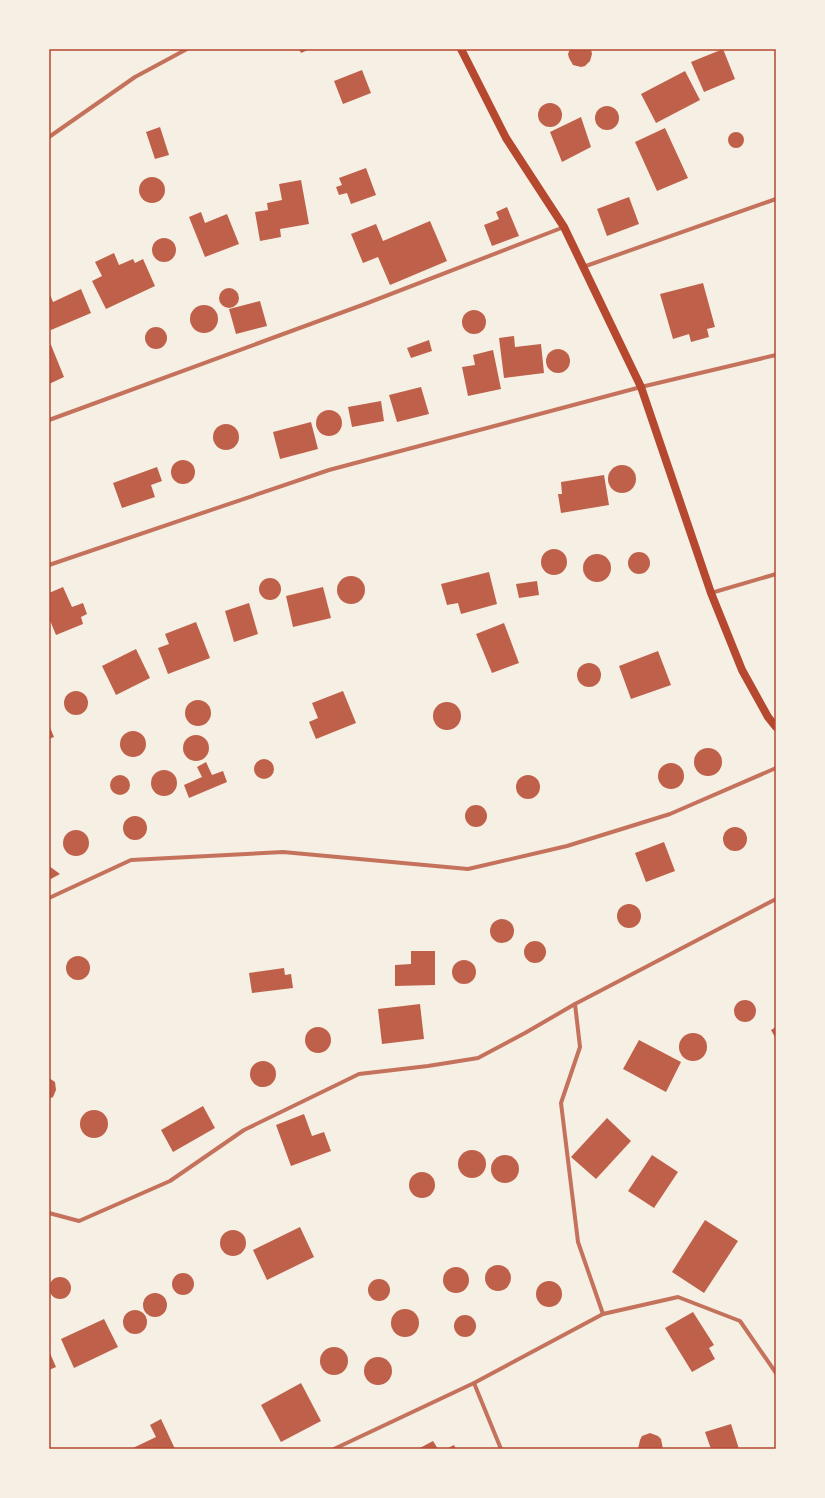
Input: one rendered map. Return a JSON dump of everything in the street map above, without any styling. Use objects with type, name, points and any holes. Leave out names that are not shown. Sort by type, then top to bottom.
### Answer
[{"type":"main road","points":[[461,49],[506,138],[564,227],[641,387],[712,594],[742,670],[768,717],[776,727]]},
{"type":"street","points":[[49,137],[135,76],[187,49]]},
{"type":"street","points":[[583,267],[776,199]]},
{"type":"street","points":[[49,420],[365,304],[564,227]]},
{"type":"street","points":[[49,565],[329,470],[641,387],[776,355]]},
{"type":"street","points":[[712,594],[776,574]]},
{"type":"street","points":[[49,898],[131,860],[283,852],[468,869],[567,846],[670,814],[776,768]]},
{"type":"street","points":[[49,1214],[79,1221],[170,1182],[244,1130],[359,1074],[428,1066],[478,1058],[575,1004],[776,899]]},
{"type":"street","points":[[575,1004],[580,1047],[561,1103],[578,1242],[603,1314]]},
{"type":"street","points":[[334,1449],[474,1383],[603,1314],[678,1296],[740,1321],[776,1373]]},
{"type":"street","points":[[474,1383],[501,1449]]},
{"type":"building","points":[[299,49],[310,49],[301,53]]},
{"type":"building","points":[[570,49],[591,49],[592,54],[590,61],[585,66],[581,67],[573,65],[568,54]]},
{"type":"building","points":[[723,49],[735,79],[704,92],[691,62]]},
{"type":"building","points":[[362,70],[371,93],[343,104],[334,81]]},
{"type":"building","points":[[685,71],[700,100],[656,123],[641,94]]},
{"type":"building","points":[[550,103],[559,106],[562,115],[559,124],[550,127],[541,124],[538,115],[541,106]]},
{"type":"building","points":[[607,106],[616,109],[619,118],[616,127],[607,130],[598,127],[595,118],[598,109]]},
{"type":"building","points":[[581,117],[591,147],[562,162],[550,132]]},
{"type":"building","points":[[160,127],[169,155],[155,159],[146,132]]},
{"type":"building","points":[[665,128],[688,178],[657,191],[635,142]]},
{"type":"building","points":[[736,132],[743,137],[744,140],[739,147],[736,148],[729,143],[728,140],[733,133]]},
{"type":"building","points":[[366,168],[376,195],[351,204],[347,193],[339,195],[336,187],[342,185],[339,178]]},
{"type":"building","points":[[152,177],[161,181],[165,190],[161,199],[152,203],[143,199],[139,190],[143,181]]},
{"type":"building","points":[[301,180],[309,224],[280,229],[281,237],[260,241],[255,212],[268,210],[267,203],[282,200],[279,184]]},
{"type":"building","points":[[629,197],[639,224],[607,236],[597,209]]},
{"type":"building","points":[[507,207],[519,236],[492,246],[484,225],[499,219],[496,212]]},
{"type":"building","points":[[201,212],[205,223],[227,214],[239,244],[205,257],[189,217]]},
{"type":"building","points":[[430,221],[447,261],[390,285],[378,257],[363,263],[351,234],[376,224],[383,241]]},
{"type":"building","points":[[159,238],[169,238],[176,245],[176,255],[169,262],[159,262],[152,255],[152,245]]},
{"type":"building","points":[[114,253],[119,265],[133,259],[135,263],[143,259],[155,286],[106,309],[92,281],[102,276],[95,262]]},
{"type":"building","points":[[703,283],[715,327],[707,329],[709,337],[691,342],[689,334],[673,339],[660,294]]},
{"type":"building","points":[[229,288],[236,291],[239,298],[236,305],[229,308],[222,305],[219,298],[222,291]]},
{"type":"building","points":[[81,289],[91,313],[51,330],[49,325],[49,292],[53,302]]},
{"type":"building","points":[[260,301],[267,326],[236,334],[229,309]]},
{"type":"building","points":[[204,305],[214,309],[218,319],[214,329],[204,333],[194,329],[190,319],[194,309]]},
{"type":"building","points":[[474,310],[482,314],[486,322],[482,330],[474,334],[466,330],[462,322],[466,314]]},
{"type":"building","points":[[156,327],[160,328],[166,334],[166,342],[160,348],[156,349],[152,348],[146,342],[145,338],[146,334],[152,328]]},
{"type":"building","points":[[514,336],[515,347],[541,344],[544,373],[504,378],[499,338]]},
{"type":"building","points":[[429,340],[432,351],[411,358],[407,348]]},
{"type":"building","points":[[49,345],[51,345],[64,377],[49,384]]},
{"type":"building","points":[[558,349],[563,350],[569,356],[569,366],[563,372],[558,373],[553,372],[547,366],[546,361],[547,356],[553,350]]},
{"type":"building","points":[[493,350],[501,389],[468,396],[462,367],[475,365],[473,355]]},
{"type":"building","points":[[421,387],[429,414],[397,422],[389,395]]},
{"type":"building","points":[[381,401],[384,421],[352,427],[348,407]]},
{"type":"building","points":[[329,410],[338,414],[342,423],[338,432],[329,436],[320,432],[316,423],[320,414]]},
{"type":"building","points":[[311,422],[318,449],[280,459],[273,432]]},
{"type":"building","points":[[226,424],[235,428],[239,437],[235,446],[226,450],[217,446],[213,437],[217,428]]},
{"type":"building","points":[[183,460],[188,461],[194,467],[194,477],[188,483],[183,484],[178,483],[172,477],[171,472],[172,467],[178,461]]},
{"type":"building","points":[[622,465],[632,469],[636,479],[632,489],[622,493],[612,489],[608,479],[612,469]]},
{"type":"building","points":[[157,467],[162,481],[151,485],[155,497],[122,508],[113,483]]},
{"type":"building","points":[[604,475],[609,505],[561,513],[558,494],[562,494],[561,482]]},
{"type":"building","points":[[554,549],[563,553],[567,562],[563,571],[554,575],[545,571],[541,562],[545,553]]},
{"type":"building","points":[[639,552],[647,555],[650,563],[647,571],[639,574],[631,571],[628,563],[631,555]]},
{"type":"building","points":[[597,554],[607,558],[611,568],[607,578],[597,582],[587,578],[583,568],[587,558]]},
{"type":"building","points":[[489,572],[497,604],[461,614],[458,603],[447,605],[441,584]]},
{"type":"building","points":[[351,576],[361,580],[365,590],[361,600],[351,604],[341,600],[337,590],[341,580]]},
{"type":"building","points":[[270,578],[278,581],[281,589],[278,597],[270,600],[262,597],[259,589],[262,581]]},
{"type":"building","points":[[537,581],[539,595],[519,598],[516,584]]},
{"type":"building","points":[[63,587],[72,607],[83,603],[87,614],[81,617],[83,624],[56,635],[49,618],[49,593]]},
{"type":"building","points":[[323,587],[331,618],[293,627],[286,596]]},
{"type":"building","points":[[249,603],[258,634],[234,642],[225,611]]},
{"type":"building","points":[[196,622],[210,658],[168,674],[158,648],[169,644],[165,634]]},
{"type":"building","points":[[504,623],[519,663],[492,673],[476,634]]},
{"type":"building","points":[[136,649],[150,678],[116,695],[102,666]]},
{"type":"building","points":[[658,651],[671,685],[631,699],[619,666]]},
{"type":"building","points":[[589,663],[598,666],[601,675],[598,684],[589,687],[580,684],[577,675],[580,666]]},
{"type":"building","points":[[76,691],[84,695],[88,703],[84,711],[76,715],[68,711],[64,703],[68,695]]},
{"type":"building","points":[[343,691],[356,723],[316,739],[309,722],[318,718],[312,703]]},
{"type":"building","points":[[198,700],[207,704],[211,713],[207,722],[198,726],[189,722],[185,713],[189,704]]},
{"type":"building","points":[[447,702],[457,706],[461,716],[457,726],[447,730],[437,726],[433,716],[437,706]]},
{"type":"building","points":[[49,725],[54,737],[49,739]]},
{"type":"building","points":[[133,731],[142,735],[146,744],[142,753],[133,757],[124,753],[120,744],[124,735]]},
{"type":"building","points":[[196,735],[205,739],[209,748],[205,757],[196,761],[187,757],[183,748],[187,739]]},
{"type":"building","points":[[708,748],[718,752],[722,762],[718,772],[708,776],[698,772],[694,762],[698,752]]},
{"type":"building","points":[[264,759],[271,762],[274,769],[271,776],[264,779],[257,776],[254,769],[257,762]]},
{"type":"building","points":[[206,762],[212,775],[223,771],[227,782],[189,798],[184,785],[202,777],[197,767]]},
{"type":"building","points":[[671,763],[680,767],[684,776],[680,785],[671,789],[662,785],[658,776],[662,767]]},
{"type":"building","points":[[164,770],[173,774],[177,783],[173,792],[164,796],[155,792],[151,783],[155,774]]},
{"type":"building","points":[[120,775],[127,778],[130,785],[127,792],[120,795],[113,792],[110,785],[113,778]]},
{"type":"building","points":[[528,775],[536,779],[540,787],[536,795],[528,799],[520,795],[516,787],[520,779]]},
{"type":"building","points":[[476,805],[484,808],[487,816],[484,824],[476,827],[468,824],[465,816],[468,808]]},
{"type":"building","points":[[135,816],[144,819],[147,828],[144,837],[135,840],[126,837],[123,828],[126,819]]},
{"type":"building","points":[[735,827],[743,831],[747,839],[743,847],[735,851],[727,847],[723,839],[727,831]]},
{"type":"building","points":[[76,830],[85,834],[89,843],[85,852],[76,856],[67,852],[63,843],[67,834]]},
{"type":"building","points":[[664,842],[675,871],[646,882],[635,853]]},
{"type":"building","points":[[49,866],[60,874],[49,880]]},
{"type":"building","points":[[629,904],[638,907],[641,916],[638,925],[629,928],[620,925],[617,916],[620,907]]},
{"type":"building","points":[[502,919],[507,920],[513,926],[513,936],[507,942],[502,943],[497,942],[491,936],[490,931],[491,926],[497,920]]},
{"type":"building","points":[[535,941],[539,942],[545,948],[545,956],[539,962],[535,963],[531,962],[525,956],[524,952],[525,948],[531,942]]},
{"type":"building","points":[[411,951],[435,951],[435,985],[395,986],[395,965],[411,964]]},
{"type":"building","points":[[78,956],[86,960],[90,968],[86,976],[78,980],[70,976],[66,968],[70,960]]},
{"type":"building","points":[[464,960],[469,961],[475,967],[475,977],[469,983],[464,984],[459,983],[453,977],[452,972],[453,967],[459,961]]},
{"type":"building","points":[[284,968],[285,975],[291,974],[293,988],[252,993],[249,973]]},
{"type":"building","points":[[745,1000],[753,1003],[756,1011],[753,1019],[745,1022],[737,1019],[734,1011],[737,1003]]},
{"type":"building","points":[[420,1004],[424,1039],[382,1044],[378,1009]]},
{"type":"building","points":[[318,1027],[327,1031],[331,1040],[327,1049],[318,1053],[309,1049],[305,1040],[309,1031]]},
{"type":"building","points":[[776,1027],[776,1039],[771,1030]]},
{"type":"building","points":[[693,1033],[703,1037],[707,1047],[703,1057],[693,1061],[683,1057],[679,1047],[683,1037]]},
{"type":"building","points":[[639,1040],[681,1062],[666,1092],[623,1069]]},
{"type":"building","points":[[263,1061],[272,1065],[276,1074],[272,1083],[263,1087],[254,1083],[250,1074],[254,1065]]},
{"type":"building","points":[[49,1078],[55,1082],[56,1090],[53,1097],[49,1099]]},
{"type":"building","points":[[203,1106],[215,1128],[173,1152],[161,1130]]},
{"type":"building","points":[[94,1110],[104,1114],[108,1124],[104,1134],[94,1138],[84,1134],[80,1124],[84,1114]]},
{"type":"building","points":[[304,1114],[312,1136],[324,1132],[331,1151],[291,1166],[276,1125]]},
{"type":"building","points":[[607,1118],[631,1141],[596,1179],[571,1157]]},
{"type":"building","points":[[472,1150],[482,1154],[486,1164],[482,1174],[472,1178],[462,1174],[458,1164],[462,1154]]},
{"type":"building","points":[[505,1155],[515,1159],[519,1169],[515,1179],[505,1183],[495,1179],[491,1169],[495,1159]]},
{"type":"building","points":[[652,1155],[678,1172],[654,1208],[628,1191]]},
{"type":"building","points":[[422,1172],[431,1176],[435,1185],[431,1194],[422,1198],[413,1194],[409,1185],[413,1176]]},
{"type":"building","points":[[705,1220],[738,1241],[704,1293],[672,1272]]},
{"type":"building","points":[[300,1227],[314,1257],[267,1280],[253,1250]]},
{"type":"building","points":[[233,1230],[242,1234],[246,1243],[242,1252],[233,1256],[224,1252],[220,1243],[224,1234]]},
{"type":"building","points":[[498,1265],[507,1269],[511,1278],[507,1287],[498,1291],[489,1287],[485,1278],[489,1269]]},
{"type":"building","points":[[456,1267],[465,1271],[469,1280],[465,1289],[456,1293],[447,1289],[443,1280],[447,1271]]},
{"type":"building","points":[[179,1273],[187,1273],[194,1280],[194,1288],[187,1295],[179,1295],[172,1288],[172,1280]]},
{"type":"building","points":[[60,1277],[68,1280],[71,1288],[68,1296],[60,1299],[52,1296],[49,1288],[52,1280]]},
{"type":"building","points":[[379,1279],[387,1282],[390,1290],[387,1298],[379,1301],[371,1298],[368,1290],[371,1282]]},
{"type":"building","points":[[549,1281],[558,1285],[562,1294],[558,1303],[549,1307],[540,1303],[536,1294],[540,1285]]},
{"type":"building","points":[[155,1293],[160,1294],[166,1300],[166,1310],[160,1316],[155,1317],[150,1316],[144,1310],[143,1305],[144,1300],[150,1294]]},
{"type":"building","points":[[405,1309],[415,1313],[419,1323],[415,1333],[405,1337],[395,1333],[391,1323],[395,1313]]},
{"type":"building","points":[[135,1310],[144,1313],[147,1322],[144,1331],[135,1334],[126,1331],[123,1322],[126,1313]]},
{"type":"building","points":[[693,1312],[714,1345],[709,1348],[715,1359],[692,1372],[665,1328]]},
{"type":"building","points":[[465,1315],[473,1318],[476,1326],[473,1334],[465,1337],[457,1334],[454,1326],[457,1318]]},
{"type":"building","points":[[104,1319],[118,1347],[74,1368],[61,1339]]},
{"type":"building","points":[[334,1347],[344,1351],[348,1361],[344,1371],[334,1375],[324,1371],[320,1361],[324,1351]]},
{"type":"building","points":[[49,1351],[56,1367],[49,1370]]},
{"type":"building","points":[[378,1357],[388,1361],[392,1371],[388,1381],[378,1385],[368,1381],[364,1371],[368,1361]]},
{"type":"building","points":[[301,1383],[321,1421],[281,1442],[261,1405]]},
{"type":"building","points":[[161,1419],[175,1449],[134,1449],[133,1448],[156,1437],[150,1425]]},
{"type":"building","points":[[731,1424],[739,1449],[711,1449],[705,1432]]},
{"type":"building","points":[[650,1433],[661,1439],[663,1449],[638,1449],[642,1436]]},
{"type":"building","points":[[433,1441],[438,1449],[418,1449]]},
{"type":"building","points":[[454,1445],[456,1449],[446,1449]]}]
